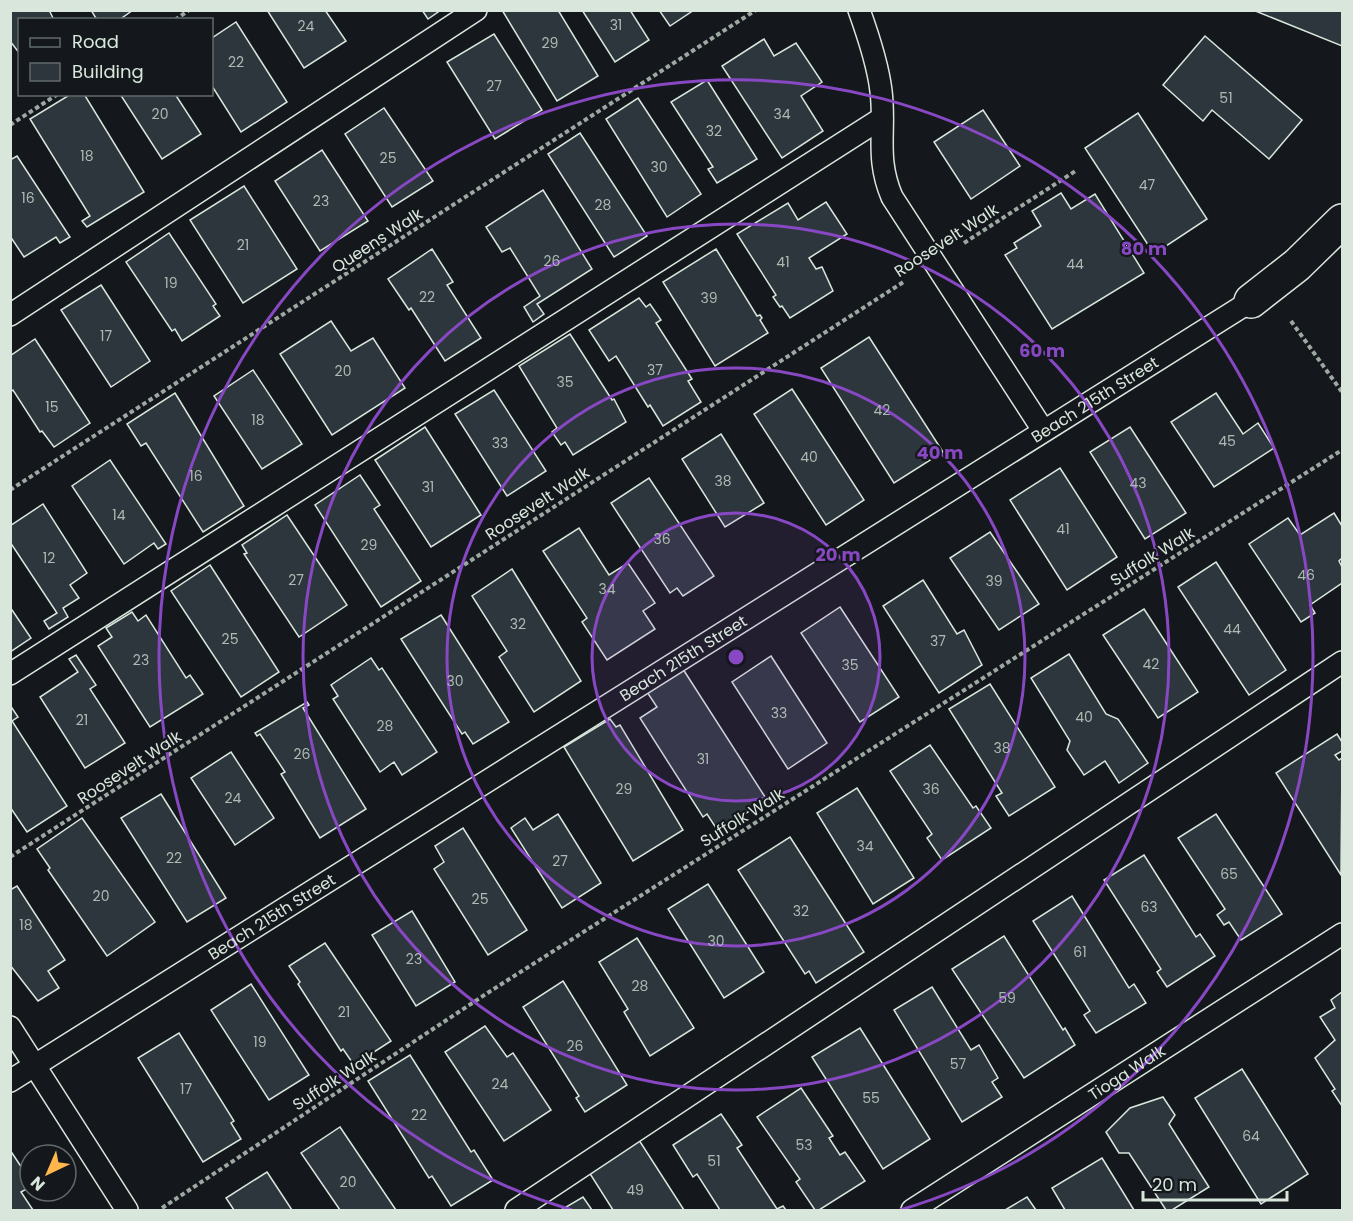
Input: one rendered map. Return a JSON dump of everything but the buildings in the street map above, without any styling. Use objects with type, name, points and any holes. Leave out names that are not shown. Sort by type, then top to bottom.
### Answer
[{"type":"street","name":"Beach 215th Street","points":[[1260,295],[1342,220]]},
{"type":"lane","points":[[10,315],[476,10]]},
{"type":"lane","points":[[859,10],[881,90],[883,176],[892,196],[1043,429]]},
{"type":"lane","points":[[10,674],[882,118]]},
{"type":"lane","name":"Beach 215th Street","points":[[10,1081],[1043,429],[1260,295]]},
{"type":"lane","points":[[516,1210],[1342,662]]},
{"type":"lane","name":"Tioga Walk","points":[[912,1210],[1342,934]]},
{"type":"lane","points":[[10,1027],[127,1210]]},
{"type":"path","name":"Queens Walk","points":[[10,489],[756,10]]},
{"type":"path","points":[[10,125],[55,96]]},
{"type":"path","name":"Roosevelt Walk","points":[[10,858],[1077,170]]},
{"type":"path","points":[[1260,295],[1342,392]]},
{"type":"path","name":"Suffolk Walk","points":[[159,1210],[489,992],[1342,450]]}]
